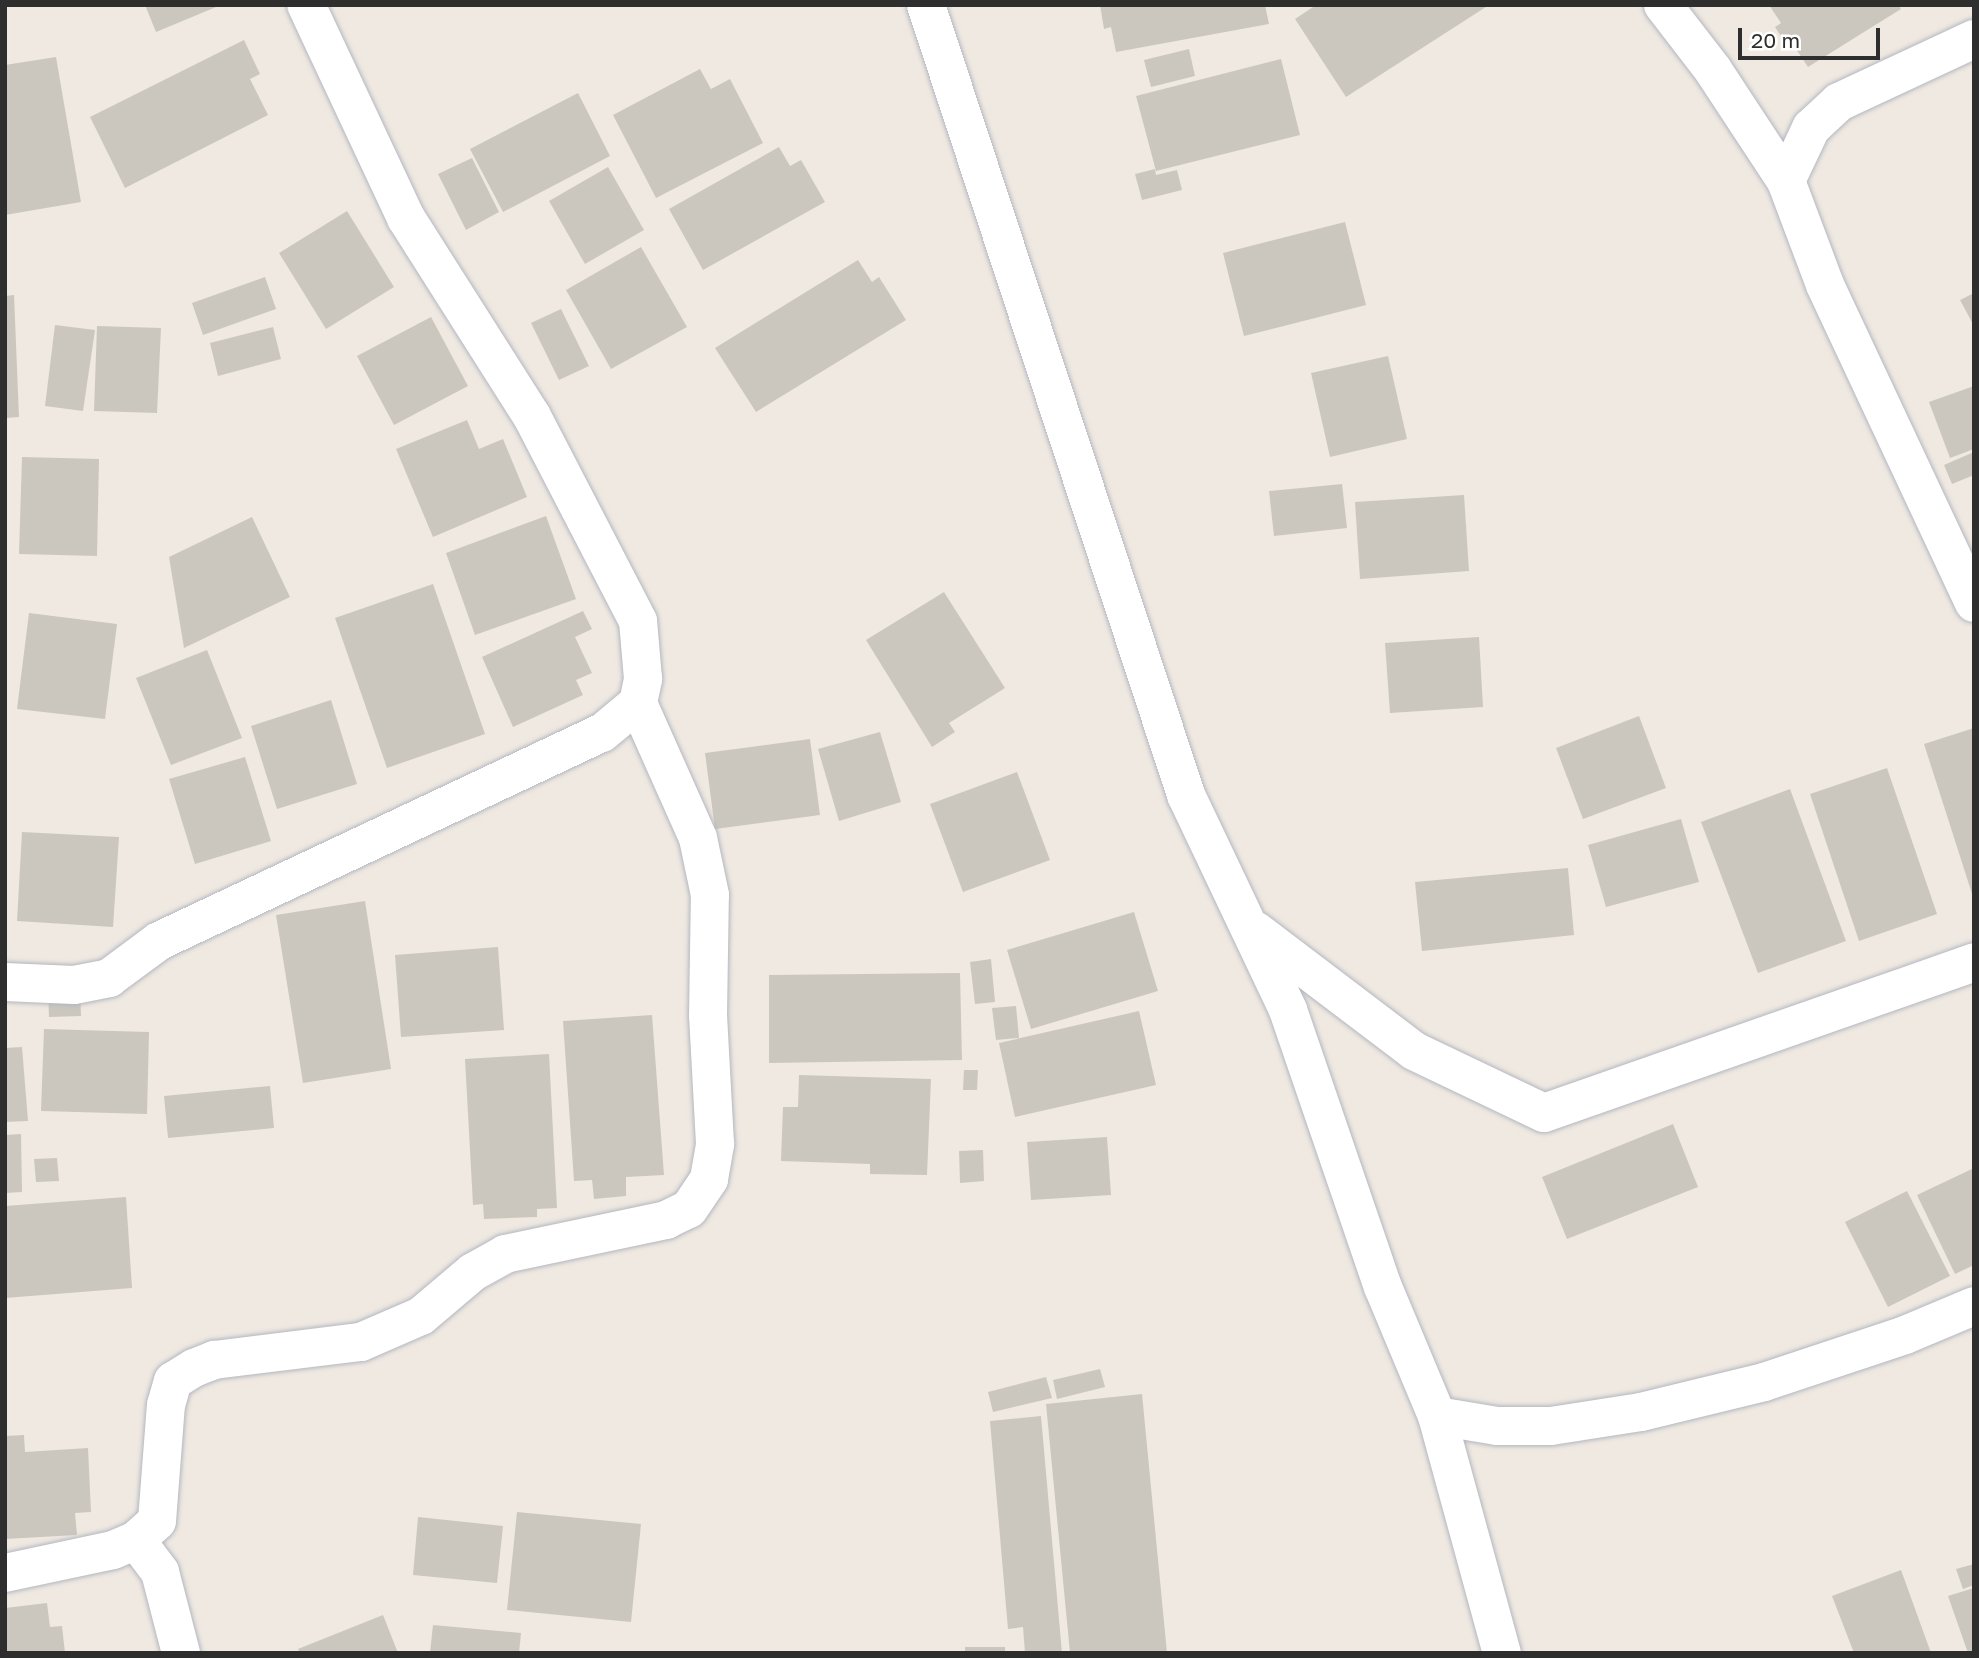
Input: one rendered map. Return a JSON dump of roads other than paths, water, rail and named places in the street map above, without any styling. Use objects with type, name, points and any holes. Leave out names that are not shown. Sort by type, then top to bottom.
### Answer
[{"type":"street","points":[[5,1573],[113,1550],[136,1540],[157,1521],[166,1405],[173,1381],[194,1368],[214,1360],[361,1342],[421,1316],[473,1272],[505,1254],[666,1220],[689,1209],[709,1179],[715,1144],[707,991],[710,895],[698,838],[638,703],[643,679],[638,621],[531,415],[406,218],[306,5]]},
{"type":"street","points":[[926,5],[1186,795],[1288,1010],[1383,1287],[1437,1416],[1502,1653]]},
{"type":"street","points":[[1663,5],[1713,70],[1786,181],[1831,297],[1974,603]]},
{"type":"street","points":[[1786,181],[1811,128],[1839,102],[1974,39]]},
{"type":"street","points":[[5,982],[74,985],[109,978],[159,941],[602,733],[638,703]]},
{"type":"street","points":[[1251,928],[1414,1051],[1544,1113],[1974,962]]},
{"type":"street","points":[[1437,1416],[1497,1426],[1551,1426],[1642,1412],[1764,1382],[1905,1335],[1974,1306]]},
{"type":"street","points":[[136,1540],[160,1572],[181,1653]]}]
